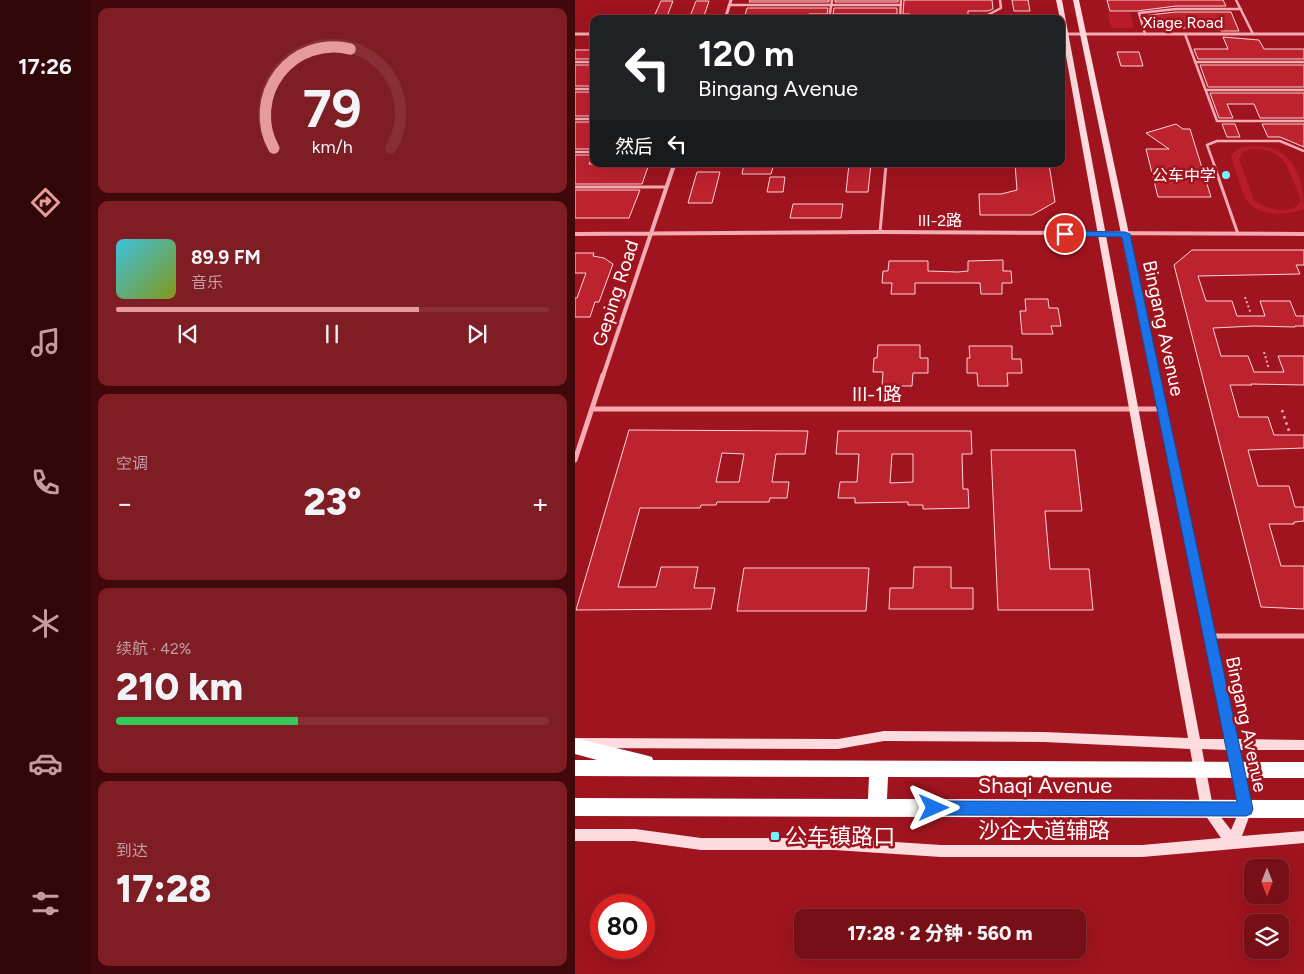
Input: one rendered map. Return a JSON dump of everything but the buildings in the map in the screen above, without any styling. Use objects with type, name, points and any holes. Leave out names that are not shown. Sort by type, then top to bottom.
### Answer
[{"type":"highway","points":[[575,744],[668,768]]},
{"type":"highway","name":"Shaqi Avenue","points":[[575,768],[1304,770]]},
{"type":"highway","points":[[877,808],[879,769]]},
{"type":"highway","name":"Shaqi Avenue","points":[[575,807],[1304,809]]},
{"type":"main road","points":[[1059,0],[1061,15]]},
{"type":"main road","name":"Bingang Avenue","points":[[1076,0],[1246,809],[1233,843]]},
{"type":"main road","points":[[1065,44],[1102,234],[1207,809],[1233,843]]},
{"type":"main road","points":[[575,744],[838,744],[894,736],[1044,737],[1196,744],[1304,745]]},
{"type":"main road","name":"沙企大道辅路","points":[[575,835],[635,835],[701,844],[834,844],[941,851],[1142,851],[1304,837]]},
{"type":"street","points":[[726,15],[731,0]]},
{"type":"street","points":[[575,34],[590,34]]},
{"type":"street","name":"Xiage Road","points":[[1065,34],[1304,35]]},
{"type":"street","name":"Geping Road","points":[[575,460],[673,167]]},
{"type":"street","name":"III-2路","points":[[575,234],[880,232],[1304,234]]},
{"type":"street","name":"III-1路","points":[[592,409],[1162,409]]},
{"type":"street","points":[[1210,636],[1304,636]]},
{"type":"lane","points":[[830,15],[832,0]]},
{"type":"lane","points":[[900,15],[901,0]]},
{"type":"lane","points":[[989,15],[1001,8],[1000,0]]},
{"type":"lane","points":[[1237,0],[1253,34]]},
{"type":"lane","points":[[729,5],[901,5]]},
{"type":"lane","points":[[1145,34],[1139,13],[1176,9],[1241,9]]},
{"type":"lane","points":[[1185,34],[1217,121],[1304,121]]},
{"type":"lane","points":[[575,62],[590,62]]},
{"type":"lane","points":[[1195,62],[1304,62]]},
{"type":"lane","points":[[575,89],[590,89]]},
{"type":"lane","points":[[1206,90],[1304,90]]},
{"type":"lane","points":[[575,119],[590,119]]},
{"type":"lane","points":[[1237,234],[1207,145],[1217,141],[1280,140],[1304,151]]},
{"type":"lane","points":[[575,152],[590,152]]},
{"type":"lane","points":[[880,232],[886,167]]},
{"type":"lane","points":[[575,187],[666,187]]},
{"type":"path","points":[[1245,297],[1251,314]]},
{"type":"path","points":[[1263,352],[1269,369]]},
{"type":"path","points":[[1282,410],[1289,431]]},
{"type":"shaded area","points":[[1107,12],[1130,12],[1134,28],[1111,28]]},
{"type":"shaded area","points":[[1248,146],[1262,146],[1274,149],[1292,162],[1301,183],[1304,209],[1290,213],[1267,212],[1253,207],[1248,202],[1231,158],[1235,151]],"holes":[[[1251,149],[1272,152],[1279,157],[1289,171],[1301,200],[1292,208],[1279,210],[1254,200],[1239,159],[1243,152]]]},
{"type":"place","name":"公车中学","points":[[1226,175]]},
{"type":"place","name":"公车镇路口","points":[[775,836]]},
{"type":"route","points":[[934,808],[1246,809],[1125,234],[1065,234]]}]
